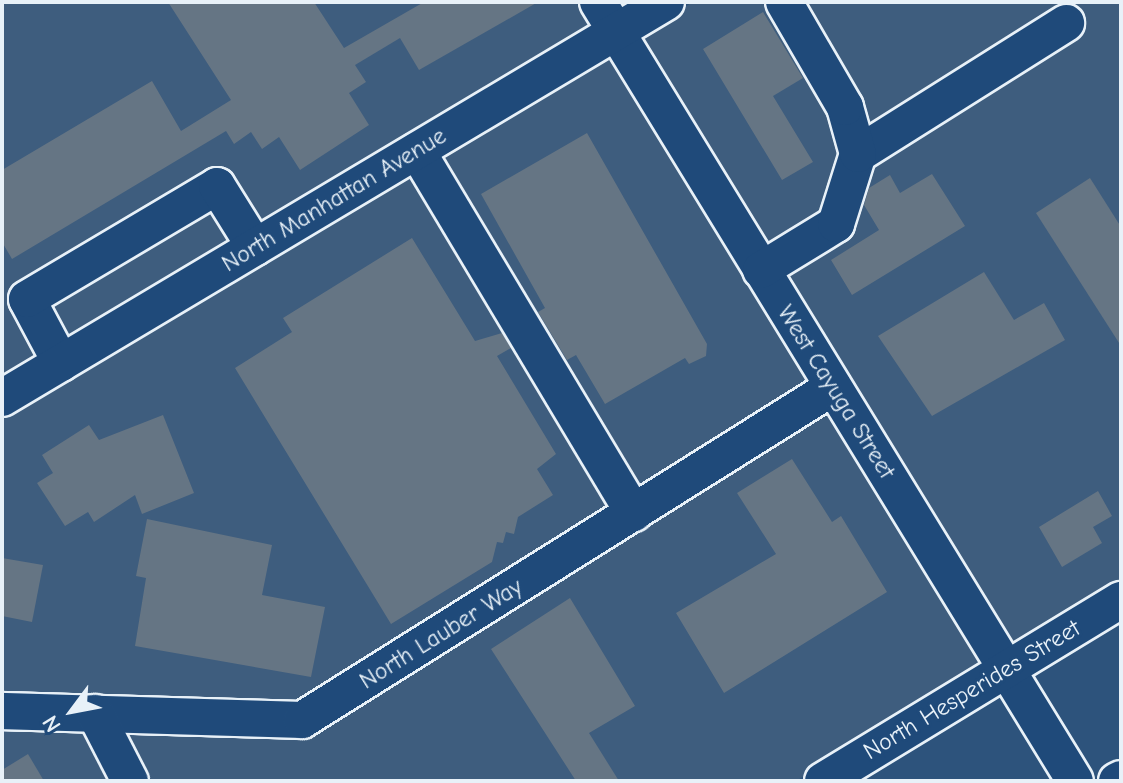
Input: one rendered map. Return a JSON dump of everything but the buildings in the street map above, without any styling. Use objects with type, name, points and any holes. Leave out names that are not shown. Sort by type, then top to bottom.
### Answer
[{"type":"street","name":"North Manhattan Avenue","points":[[2,398],[417,151],[607,17],[666,2]]},
{"type":"street","points":[[761,270],[836,224],[858,154],[845,107],[784,2]]},
{"type":"street","name":"West Cayuga Street","points":[[607,17],[1075,781]]},
{"type":"street","points":[[858,154],[1066,23]]},
{"type":"street","points":[[417,151],[634,513]]},
{"type":"street","points":[[61,363],[27,299],[217,186],[255,247]]},
{"type":"street","name":"North Lauber Way","points":[[2,711],[302,720],[833,387]]},
{"type":"street","name":"North Hesperides Street","points":[[823,781],[1121,600]]},
{"type":"street","points":[[95,713],[130,781]]},
{"type":"shaded area","points":[[2,2],[580,2],[596,28],[2,382]]},
{"type":"shaded area","points":[[693,2],[1121,2],[1121,584],[1012,649],[637,36]]},
{"type":"shaded area","points":[[610,51],[812,383],[299,705],[2,696],[2,414]]},
{"type":"shaded area","points":[[827,407],[986,666],[796,781],[2,781],[2,725],[300,734]]}]
